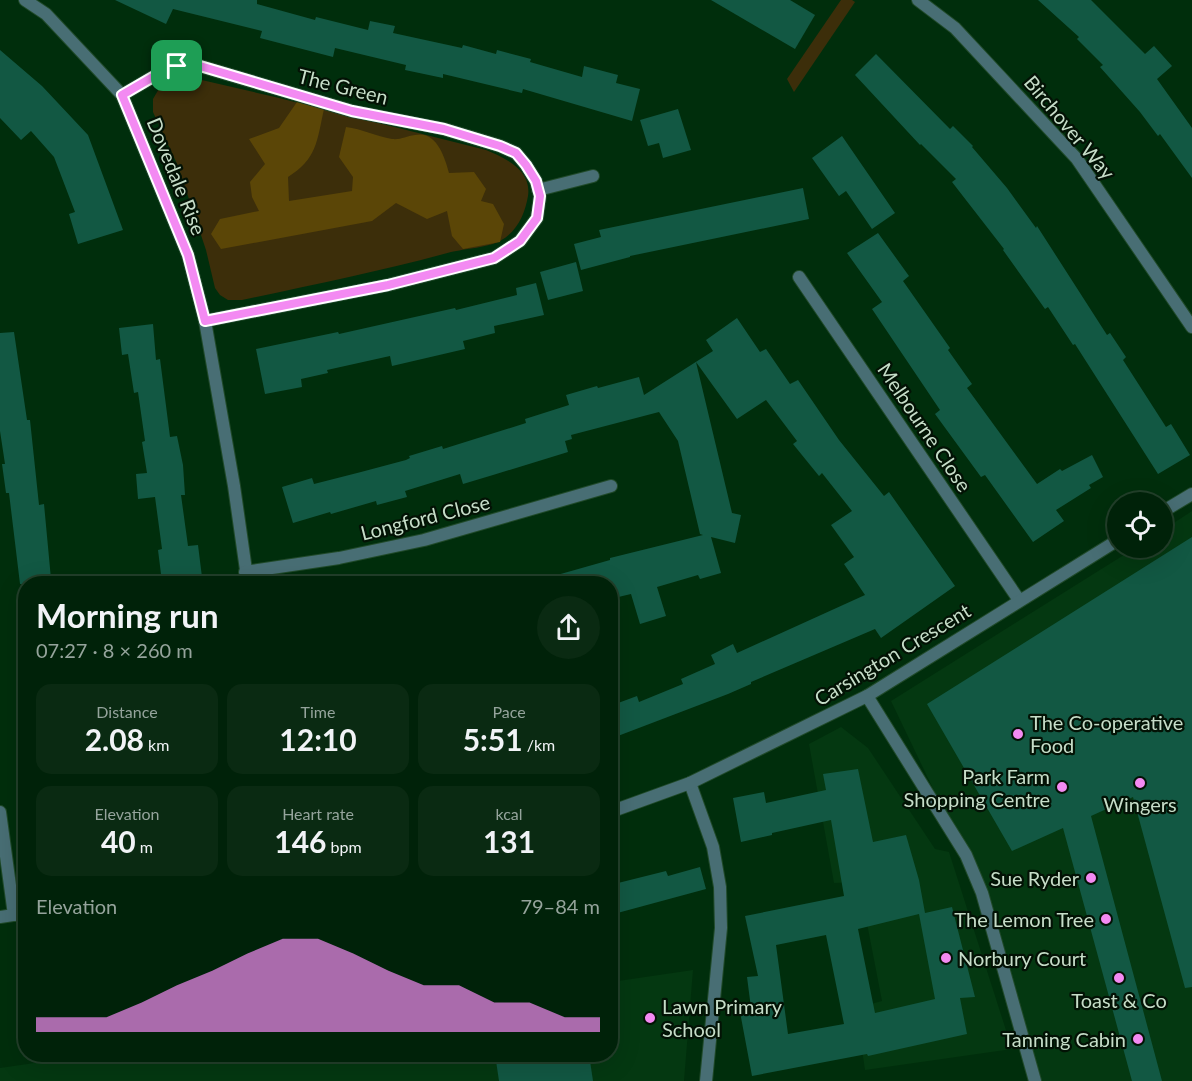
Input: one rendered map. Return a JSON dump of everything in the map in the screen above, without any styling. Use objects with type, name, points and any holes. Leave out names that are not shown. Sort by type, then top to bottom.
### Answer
[{"type":"street","name":"Dovedale Rise","points":[[25,0],[46,14],[122,95],[188,255],[205,321],[234,486],[247,576]]},
{"type":"street","name":"Birchover Way","points":[[918,0],[955,28],[1077,159],[1192,327]]},
{"type":"street","name":"The Green","points":[[122,95],[177,66],[200,66],[352,111],[444,129],[500,146],[516,153],[536,181],[538,190]]},
{"type":"street","points":[[205,321],[388,285],[494,258],[520,241],[537,218],[540,196],[538,190],[594,176]]},
{"type":"street","name":"Melbourne Close","points":[[799,277],[1019,600]]},
{"type":"street","name":"Longford Close","points":[[256,576],[424,540],[611,486]]},
{"type":"street","points":[[1173,505],[1192,494]]},
{"type":"street","name":"Carsington Crescent","points":[[618,809],[690,783],[867,696],[1107,547]]},
{"type":"street","points":[[867,696],[966,855],[982,894],[1035,1081]]},
{"type":"street","points":[[690,783],[713,847],[720,887],[721,928],[706,1081]]},
{"type":"street","points":[[0,812],[18,904]]},
{"type":"street","points":[[0,917],[18,914]]},
{"type":"shaded area","points":[[841,0],[855,2],[794,92],[787,79]]},
{"type":"shaded area","points":[[177,78],[193,78],[275,97],[486,150],[516,166],[526,179],[528,196],[525,209],[516,228],[500,241],[490,245],[242,300],[228,300],[215,288],[206,250],[178,166],[153,112],[153,99],[160,87]]},
{"type":"shaded area","points":[[297,102],[324,109],[317,140],[310,156],[298,170],[288,177],[289,201],[352,191],[353,177],[339,157],[346,127],[392,139],[422,135],[429,137],[438,146],[449,173],[474,172],[486,189],[481,201],[493,204],[504,224],[500,242],[463,249],[452,236],[447,211],[427,219],[396,203],[372,221],[221,249],[211,234],[220,219],[259,211],[252,197],[250,182],[265,164],[249,139],[279,128]]},
{"type":"shaded area","name":"Park Farm Shopping Centre","points":[[1192,511],[1192,1081],[1039,1081],[974,874],[891,701],[1119,558],[1173,558],[1173,523]]},
{"type":"shaded area","points":[[841,727],[868,748],[935,849],[949,852],[1012,1049],[865,1070],[856,1008],[882,1001],[859,882],[834,883],[809,744]]},
{"type":"shaded area","name":"Lawn Primary School","points":[[693,970],[684,1081],[0,1081],[0,1068],[41,1062],[618,1062],[618,981]]},
{"type":"building","points":[[115,0],[257,0],[257,4],[315,20],[316,17],[368,30],[370,21],[395,26],[393,33],[462,48],[463,45],[496,54],[497,50],[582,77],[584,66],[618,75],[616,83],[640,89],[632,121],[523,89],[522,93],[443,74],[443,78],[405,70],[406,65],[335,48],[333,57],[260,38],[262,31],[173,9],[166,24]]},
{"type":"building","points":[[711,0],[790,0],[815,15],[795,49]]},
{"type":"building","points":[[1038,0],[1091,0],[1145,54],[1154,46],[1172,66],[1157,79],[1192,128],[1192,178],[1160,134],[1158,136],[1100,67],[1103,65],[1077,39],[1079,37]]},
{"type":"building","points":[[0,50],[42,86],[88,135],[123,230],[78,244],[69,214],[75,212],[54,157],[31,131],[21,140],[0,118]]},
{"type":"building","points":[[876,54],[950,129],[953,126],[973,146],[1036,228],[1037,226],[1107,335],[1110,333],[1126,357],[1123,360],[1166,427],[1171,424],[1190,455],[1158,474],[1075,344],[1073,345],[1048,307],[1045,309],[1004,249],[952,182],[956,179],[920,145],[855,75]]},
{"type":"building","points":[[678,109],[691,150],[663,158],[659,143],[648,146],[640,120]]},
{"type":"building","points":[[842,136],[895,213],[872,229],[846,191],[839,196],[812,158]]},
{"type":"building","points":[[803,188],[809,219],[630,256],[581,270],[574,244],[601,237],[599,230]]},
{"type":"building","points":[[878,233],[909,276],[903,281],[972,384],[967,388],[1037,484],[1060,469],[1062,471],[1092,455],[1103,477],[1089,485],[1091,488],[1056,510],[1064,521],[1033,542],[985,475],[981,477],[935,414],[940,410],[872,309],[882,302],[847,253]]},
{"type":"building","points":[[576,262],[583,291],[548,300],[540,272]]},
{"type":"building","points":[[536,283],[544,315],[494,326],[495,333],[463,341],[465,349],[392,366],[390,356],[327,370],[328,373],[301,379],[302,387],[265,394],[256,349],[338,332],[339,334],[455,308],[456,310],[517,295],[516,288]]},
{"type":"building","points":[[737,318],[760,352],[766,349],[790,384],[798,380],[839,440],[884,496],[889,492],[955,586],[881,638],[875,629],[728,694],[618,736],[618,703],[637,696],[639,702],[683,684],[681,679],[715,664],[711,655],[733,644],[737,653],[865,595],[844,564],[854,557],[831,525],[852,511],[822,473],[819,476],[793,444],[797,441],[766,400],[737,419],[696,362],[732,513],[741,515],[735,543],[711,537],[721,573],[700,579],[698,575],[657,587],[666,616],[640,624],[631,594],[618,597],[618,576],[554,576],[610,560],[610,558],[703,535],[700,534],[678,441],[659,412],[571,435],[572,439],[565,441],[568,452],[493,475],[463,484],[460,474],[405,491],[407,497],[377,505],[376,501],[293,523],[282,487],[312,478],[314,484],[361,472],[406,460],[410,458],[409,456],[442,446],[443,449],[526,423],[525,419],[569,405],[566,395],[597,386],[598,388],[639,377],[644,395],[713,351],[706,340]]},
{"type":"building","points":[[153,324],[156,360],[160,359],[170,437],[177,436],[183,465],[185,495],[181,495],[188,546],[198,545],[202,576],[161,576],[158,550],[162,549],[155,497],[138,499],[136,474],[147,473],[142,442],[145,441],[138,392],[134,393],[128,354],[122,355],[119,328]]},
{"type":"building","points":[[14,332],[27,420],[30,420],[39,505],[44,504],[51,576],[19,576],[9,493],[6,493],[2,464],[5,464],[0,431],[0,333]]},
{"type":"building","points":[[1192,537],[1192,987],[1185,988],[1133,797],[1091,816],[1162,1081],[1132,1081],[1063,828],[1012,851],[927,704],[1159,558],[1173,558],[1173,549]]},
{"type":"building","points":[[858,769],[873,842],[906,835],[919,880],[925,913],[952,907],[975,997],[960,998],[967,1034],[868,1056],[867,1054],[752,1076],[740,1012],[751,1008],[747,977],[758,976],[745,916],[844,896],[831,820],[741,842],[733,798],[764,792],[766,803],[826,790],[823,774]],"holes":[[[919,914],[935,999],[875,1013],[858,929]],[[826,935],[844,1024],[788,1034],[776,945]]]},
{"type":"building","points":[[700,867],[706,889],[618,913],[618,883],[666,871],[668,876]]},
{"type":"building","points":[[496,1062],[590,1062],[593,1081],[499,1081]]},
{"type":"place","name":"The Co-operative Food","points":[[1018,734]]},
{"type":"place","name":"Wingers","points":[[1140,783]]},
{"type":"place","name":"Park Farm Shopping Centre","points":[[1062,787]]},
{"type":"place","name":"Sue Ryder","points":[[1091,878]]},
{"type":"place","name":"The Lemon Tree","points":[[1106,919]]},
{"type":"place","name":"Norbury Court","points":[[946,958]]},
{"type":"place","name":"Toast & Co","points":[[1119,978]]},
{"type":"place","name":"Lawn Primary School","points":[[650,1018]]},
{"type":"place","name":"Tanning Cabin","points":[[1138,1039]]},
{"type":"route","points":[[177,66],[200,66],[352,111],[444,129],[500,146],[516,153],[536,181],[540,196],[537,218],[520,241],[494,258],[388,285],[205,321],[188,255],[122,95],[177,66]]}]
